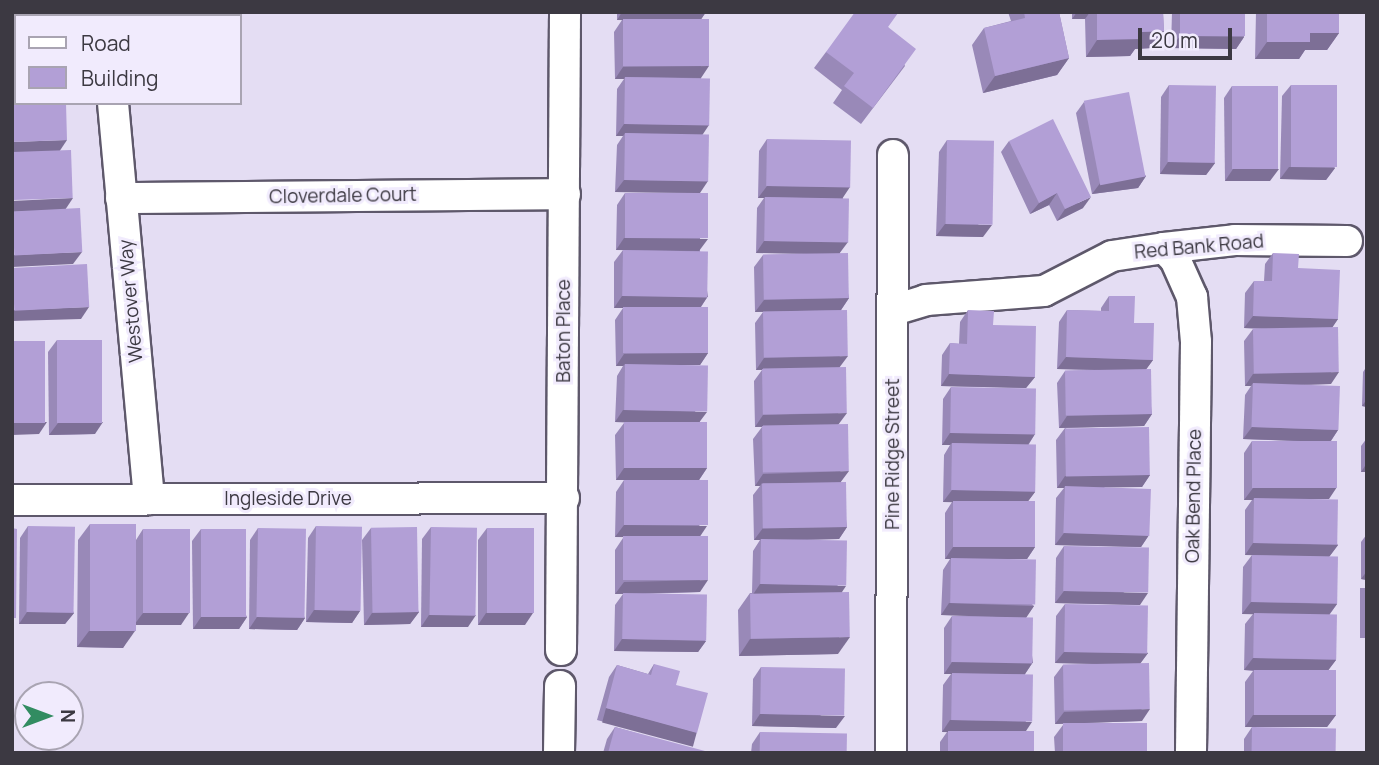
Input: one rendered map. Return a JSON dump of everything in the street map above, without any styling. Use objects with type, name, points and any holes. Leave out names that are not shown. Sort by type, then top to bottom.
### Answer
[{"type":"street","name":"Baton Place","points":[[561,650],[565,12]]},
{"type":"street","name":"Westover Way","points":[[113,105],[149,499]]},
{"type":"street","name":"Pine Ridge Street","points":[[891,753],[893,155]]},
{"type":"street","name":"Cloverdale Court","points":[[121,198],[565,194]]},
{"type":"street","name":"Red Bank Road","points":[[894,310],[926,300],[1044,291],[1112,256],[1164,247],[1235,240],[1347,241]]},
{"type":"street","name":"Oak Bend Place","points":[[1164,247],[1175,258],[1192,297],[1196,342],[1191,753]]},
{"type":"street","name":"Ingleside Drive","points":[[12,500],[564,498]]},
{"type":"street","points":[[559,753],[560,685]]},
{"type":"building","points":[[12,12],[55,12],[14,14],[12,24]]},
{"type":"building","points":[[855,12],[898,13],[888,27],[916,49],[873,108],[844,86],[854,73],[826,52]]},
{"type":"building","points":[[1024,12],[1059,12],[1069,58],[995,76],[984,28],[1025,18]]},
{"type":"building","points":[[1097,12],[1163,12],[1164,31],[1142,32],[1142,39],[1097,40]]},
{"type":"building","points":[[1180,12],[1245,12],[1245,36],[1180,36]]},
{"type":"building","points":[[1267,12],[1339,12],[1339,33],[1310,33],[1310,42],[1267,42]]},
{"type":"building","points":[[623,19],[709,19],[709,66],[623,66]]},
{"type":"building","points":[[12,36],[14,36],[14,83]]},
{"type":"building","points":[[625,77],[710,78],[709,125],[624,124]]},
{"type":"building","points":[[1169,85],[1216,86],[1215,163],[1168,162]]},
{"type":"building","points":[[1291,85],[1337,85],[1337,167],[1291,167]]},
{"type":"building","points":[[1232,86],[1278,86],[1278,169],[1232,169]]},
{"type":"building","points":[[1129,92],[1145,176],[1100,185],[1084,101]]},
{"type":"building","points":[[12,96],[14,105],[66,105],[67,140],[12,142]]},
{"type":"building","points":[[1053,119],[1091,197],[1065,209],[1057,193],[1039,203],[1009,141]]},
{"type":"building","points":[[625,133],[709,134],[708,181],[624,180]]},
{"type":"building","points":[[767,139],[851,140],[850,187],[766,186]]},
{"type":"building","points":[[947,140],[994,141],[993,225],[946,224]]},
{"type":"building","points":[[71,150],[73,198],[14,200],[12,152]]},
{"type":"building","points":[[625,193],[708,193],[708,238],[625,238]]},
{"type":"building","points":[[765,197],[849,198],[848,242],[764,241]]},
{"type":"building","points":[[80,208],[82,252],[14,255],[12,212]]},
{"type":"building","points":[[623,250],[708,251],[707,297],[622,296]]},
{"type":"building","points":[[848,253],[849,298],[764,299],[763,254]]},
{"type":"building","points":[[1273,253],[1299,254],[1298,268],[1340,270],[1338,319],[1253,316],[1254,281],[1272,281]]},
{"type":"building","points":[[87,264],[89,307],[14,311],[12,268]]},
{"type":"building","points":[[1109,296],[1135,296],[1134,323],[1154,323],[1153,360],[1066,357],[1067,310],[1109,311]]},
{"type":"building","points":[[623,307],[708,307],[708,353],[623,353]]},
{"type":"building","points":[[847,310],[848,356],[764,357],[763,311]]},
{"type":"building","points":[[968,310],[994,311],[993,325],[1036,326],[1035,377],[949,374],[950,343],[967,344]]},
{"type":"building","points":[[1338,327],[1339,372],[1254,373],[1253,328]]},
{"type":"building","points":[[57,340],[102,340],[102,423],[57,423]]},
{"type":"building","points":[[12,341],[45,341],[45,423],[12,423]]},
{"type":"building","points":[[625,364],[708,365],[707,411],[624,410]]},
{"type":"building","points":[[846,367],[847,413],[763,414],[762,368]]},
{"type":"building","points":[[1151,369],[1152,414],[1066,415],[1065,371]]},
{"type":"building","points":[[1253,383],[1340,386],[1338,430],[1251,427]]},
{"type":"building","points":[[951,387],[1036,388],[1035,434],[950,433]]},
{"type":"building","points":[[624,422],[707,422],[707,468],[624,468]]},
{"type":"building","points":[[848,424],[849,471],[763,472],[762,426]]},
{"type":"building","points":[[1149,427],[1150,475],[1066,476],[1065,428]]},
{"type":"building","points":[[1252,441],[1337,441],[1337,488],[1252,488]]},
{"type":"building","points":[[952,443],[1036,444],[1035,491],[951,490]]},
{"type":"building","points":[[624,480],[708,480],[708,525],[624,525]]},
{"type":"building","points":[[846,482],[847,527],[763,528],[762,483]]},
{"type":"building","points":[[1065,486],[1151,489],[1149,536],[1063,533]]},
{"type":"building","points":[[1254,498],[1338,499],[1337,544],[1253,543]]},
{"type":"building","points":[[953,501],[1035,501],[1035,547],[953,547]]},
{"type":"building","points":[[90,524],[136,524],[136,631],[90,631]]},
{"type":"building","points":[[28,526],[75,527],[73,613],[26,612]]},
{"type":"building","points":[[316,526],[362,527],[361,611],[315,610]]},
{"type":"building","points":[[417,527],[418,612],[372,613],[371,528]]},
{"type":"building","points":[[431,527],[477,528],[475,616],[429,615]]},
{"type":"building","points":[[12,528],[17,529],[16,618],[12,618]]},
{"type":"building","points":[[258,528],[306,529],[304,618],[256,617]]},
{"type":"building","points":[[487,528],[534,528],[534,613],[487,613]]},
{"type":"building","points":[[143,529],[190,529],[190,613],[143,613]]},
{"type":"building","points":[[201,529],[246,529],[246,617],[201,617]]},
{"type":"building","points":[[623,536],[708,536],[708,580],[623,580]]},
{"type":"building","points":[[761,539],[847,541],[846,585],[760,584]]},
{"type":"building","points":[[1064,546],[1149,547],[1148,592],[1063,591]]},
{"type":"building","points":[[1252,555],[1338,557],[1337,603],[1251,602]]},
{"type":"building","points":[[951,558],[1036,559],[1035,604],[950,603]]},
{"type":"building","points":[[849,592],[850,637],[751,639],[750,594]]},
{"type":"building","points":[[623,593],[707,594],[706,640],[622,639]]},
{"type":"building","points":[[1065,604],[1148,605],[1147,653],[1064,652]]},
{"type":"building","points":[[1254,613],[1337,614],[1336,659],[1253,658]]},
{"type":"building","points":[[952,616],[1033,617],[1032,663],[951,662]]},
{"type":"building","points":[[1149,663],[1150,709],[1064,710],[1063,665]]},
{"type":"building","points":[[654,664],[680,671],[676,685],[708,693],[697,733],[606,708],[617,665],[651,675]]},
{"type":"building","points":[[761,667],[845,668],[844,715],[760,714]]},
{"type":"building","points":[[1254,670],[1336,670],[1336,715],[1254,715]]},
{"type":"building","points":[[952,673],[1033,674],[1032,721],[951,720]]},
{"type":"building","points":[[1063,723],[1147,723],[1147,753],[1063,753]]},
{"type":"building","points":[[615,727],[705,751],[705,753],[608,753]]},
{"type":"building","points":[[1252,727],[1336,728],[1336,753],[1252,753]]},
{"type":"building","points":[[948,731],[1034,731],[1034,753],[948,753]]},
{"type":"building","points":[[760,732],[847,734],[847,753],[760,753]]}]
